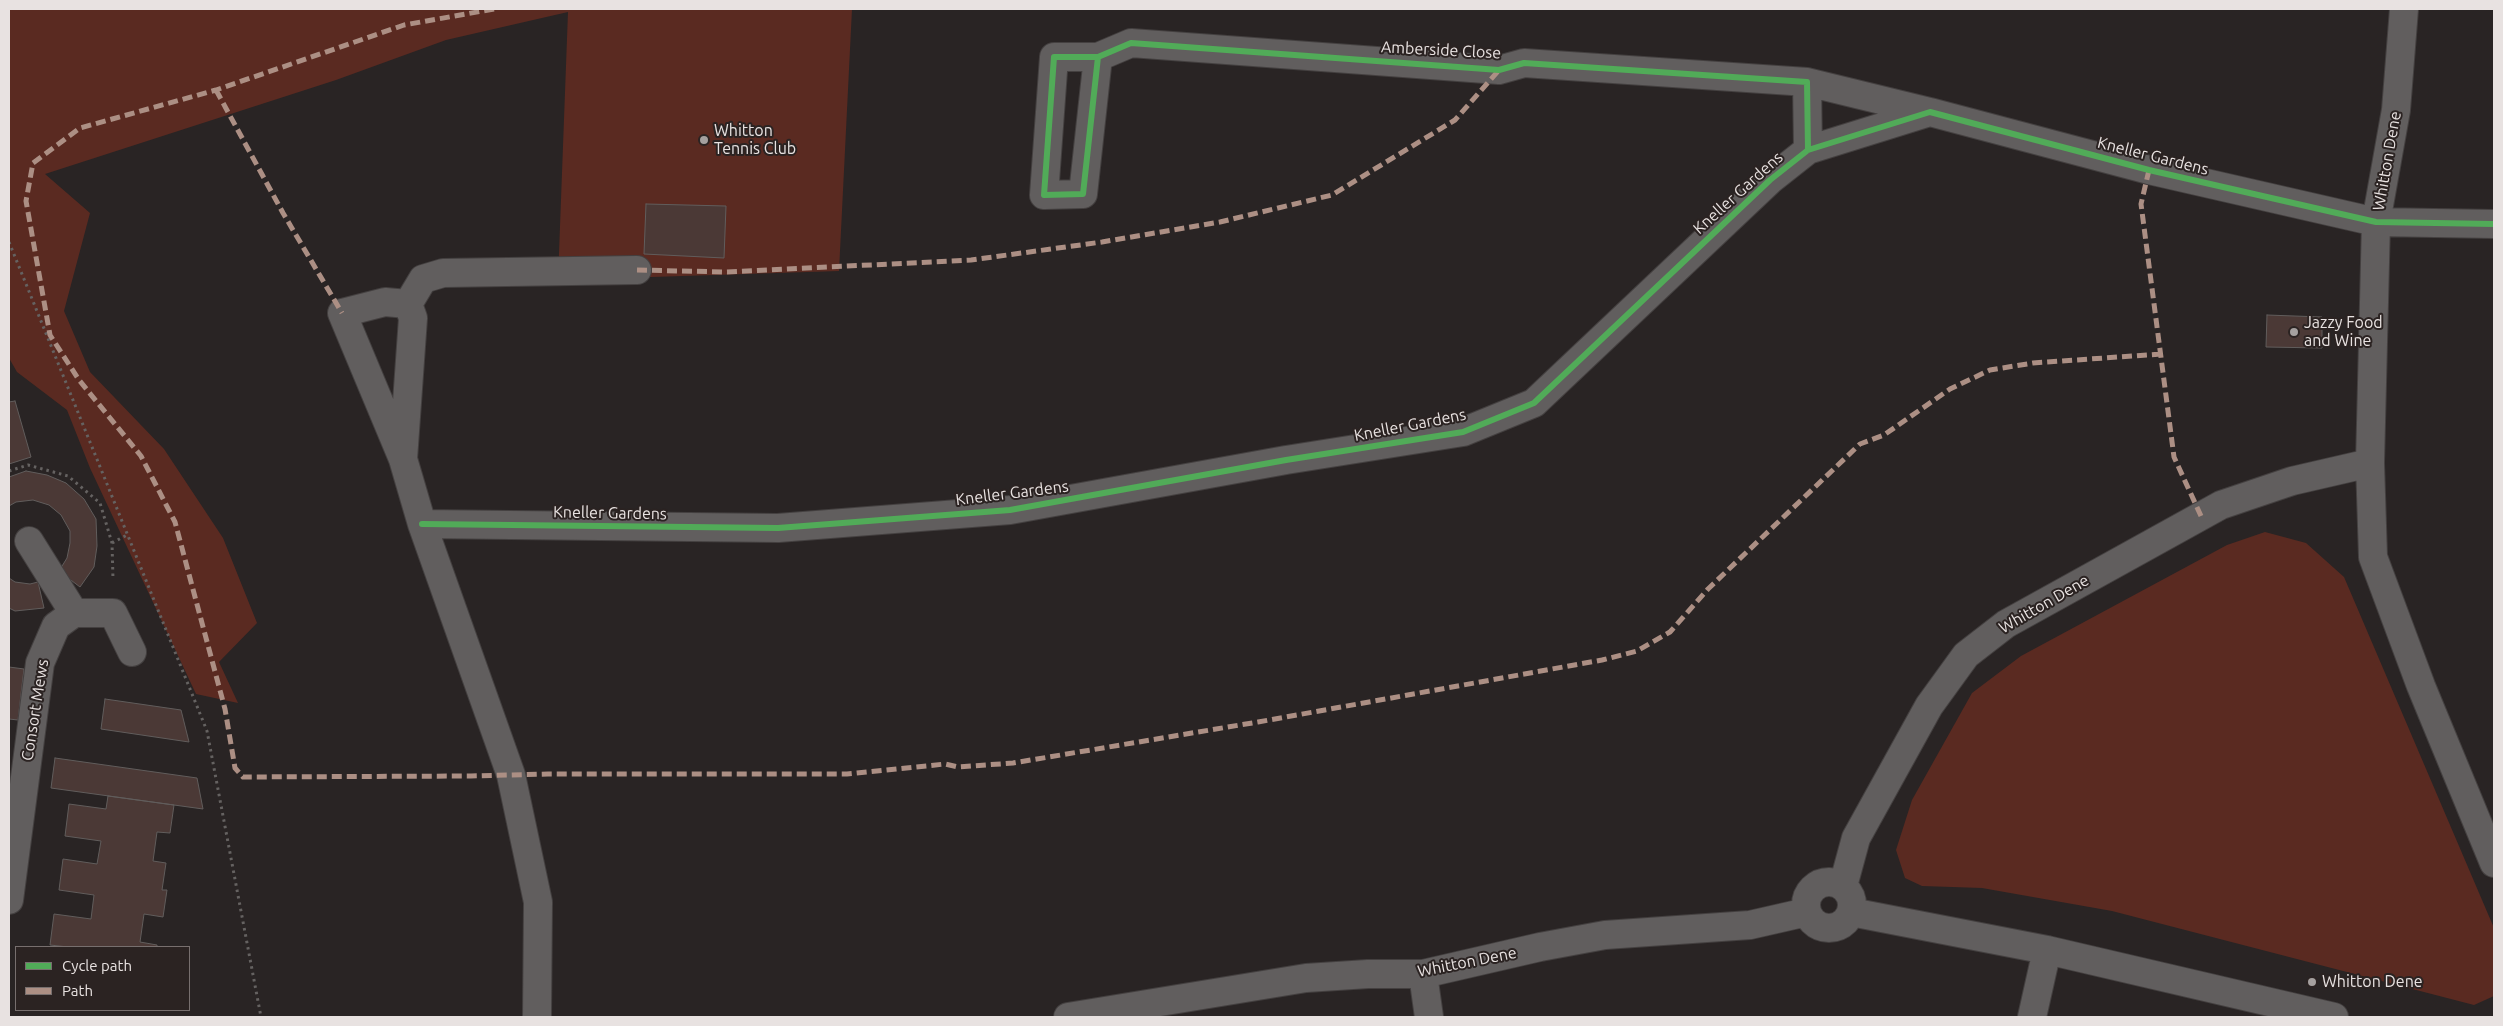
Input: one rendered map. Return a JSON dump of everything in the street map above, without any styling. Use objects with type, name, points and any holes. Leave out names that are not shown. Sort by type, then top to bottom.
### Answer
[{"type":"street","name":"Whitton Dene","points":[[2404,9],[2396,110],[2376,222],[2370,463],[2373,557],[2421,686],[2492,849]]},
{"type":"street","name":"Amberside Close","points":[[1098,56],[1083,194],[1044,195],[1054,57],[1098,56],[1131,43],[1499,70],[1524,63],[1807,82],[1930,112]]},
{"type":"street","points":[[1807,82],[1808,150]]},
{"type":"street","name":"Kneller Gardens","points":[[422,524],[778,528],[1001,511],[1463,432],[1534,403],[1770,180],[1808,150],[1930,112],[2149,170],[2376,222],[2494,224]]},
{"type":"street","points":[[403,459],[412,318],[408,304],[423,280],[443,273],[637,270]]},
{"type":"street","points":[[408,304],[385,302],[342,313],[403,459],[422,524],[511,775],[538,902],[537,1017]]},
{"type":"street","name":"Whitton Dene","points":[[1842,886],[1856,838],[1929,706],[1966,655],[2006,624],[2222,505],[2292,481],[2370,463]]},
{"type":"street","points":[[29,541],[74,613],[113,613],[132,652]]},
{"type":"street","name":"Consort Mews","points":[[9,900],[40,663],[56,626],[74,613]]},
{"type":"street","points":[[1827,882],[1835,882],[1842,886],[1851,896],[1851,912],[1844,924],[1834,928],[1826,928],[1811,920],[1807,912],[1806,902],[1811,890],[1827,882]]},
{"type":"street","name":"Whitton Dene","points":[[1068,1017],[1306,978],[1368,974],[1424,974],[1540,947],[1605,935],[1750,925],[1807,912]]},
{"type":"street","points":[[1851,912],[2047,950],[2334,1017]]},
{"type":"street","points":[[2032,1017],[2047,950]]},
{"type":"street","points":[[1424,974],[1429,1017]]},
{"type":"path","points":[[9,471],[28,465],[68,476],[100,503],[112,543],[113,613]]},
{"type":"path","points":[[112,543],[127,535]]},
{"type":"shaded area","points":[[9,9],[852,9],[839,271],[558,280],[568,12],[446,40],[336,80],[45,174],[90,213],[64,311],[90,372],[164,449],[223,538],[257,623],[219,662],[238,703],[196,694],[90,468],[67,410],[17,372],[9,358]]},
{"type":"shaded area","points":[[2265,532],[2306,543],[2344,577],[2494,928],[2494,996],[2474,1005],[2112,911],[1982,888],[1922,886],[1905,878],[1896,850],[1912,800],[1972,693],[2021,656],[2227,545]]},
{"type":"building","name":"Whitton Tennis Club","points":[[646,204],[726,206],[724,258],[644,254]]},
{"type":"building","name":"Jazzy Food and Wine","points":[[2267,315],[2322,317],[2322,348],[2266,347]]},
{"type":"building","points":[[15,401],[31,457],[9,464],[9,402]]},
{"type":"building","points":[[26,471],[47,475],[66,483],[84,499],[96,519],[97,546],[94,567],[80,587],[59,571],[67,558],[70,543],[70,531],[61,515],[49,505],[33,500],[16,502],[9,506],[9,477]]},
{"type":"building","points":[[9,578],[15,582],[30,584],[38,582],[44,608],[15,611],[9,608]]},
{"type":"building","points":[[9,667],[24,669],[18,720],[9,719]]},
{"type":"building","points":[[105,699],[181,710],[189,742],[101,729]]},
{"type":"building","points":[[55,758],[197,778],[203,809],[51,788]]},
{"type":"building","points":[[108,796],[174,805],[170,833],[157,832],[153,861],[166,863],[162,890],[167,890],[163,917],[144,914],[140,942],[157,946],[50,945],[54,914],[91,919],[94,895],[59,890],[63,859],[97,864],[101,841],[65,836],[69,804],[106,809]]},
{"type":"marked path","points":[[494,9],[404,25],[216,90],[80,128],[33,163],[26,201],[50,335],[79,380],[141,456],[175,522],[225,709],[235,768],[243,777],[847,774],[945,764],[958,767],[1013,763],[1258,722],[1602,660],[1637,651],[1670,632],[1708,589],[1860,444],[1884,435],[1950,389],[1990,370],[2033,363],[2161,354]]},
{"type":"marked path","points":[[637,270],[727,272],[971,260],[1102,242],[1220,222],[1332,195],[1455,120],[1499,70]]},
{"type":"marked path","points":[[216,90],[283,213],[342,313]]},
{"type":"marked path","points":[[2149,170],[2141,204],[2174,457],[2201,516]]},
{"type":"cycle path","points":[[1098,57],[1054,57],[1044,195],[1083,194],[1098,57],[1131,43],[1499,70],[1524,63],[1807,82],[1808,150]]},
{"type":"cycle path","points":[[422,524],[778,528],[1010,510],[1286,460],[1463,432],[1534,403],[1770,180],[1808,150],[1930,112],[2149,170],[2376,222],[2494,224]]},
{"type":"place","name":"Whitton Tennis Club","points":[[704,140]]},
{"type":"place","name":"Jazzy Food and Wine","points":[[2294,332]]},
{"type":"place","name":"Whitton Dene","points":[[2312,982]]}]
